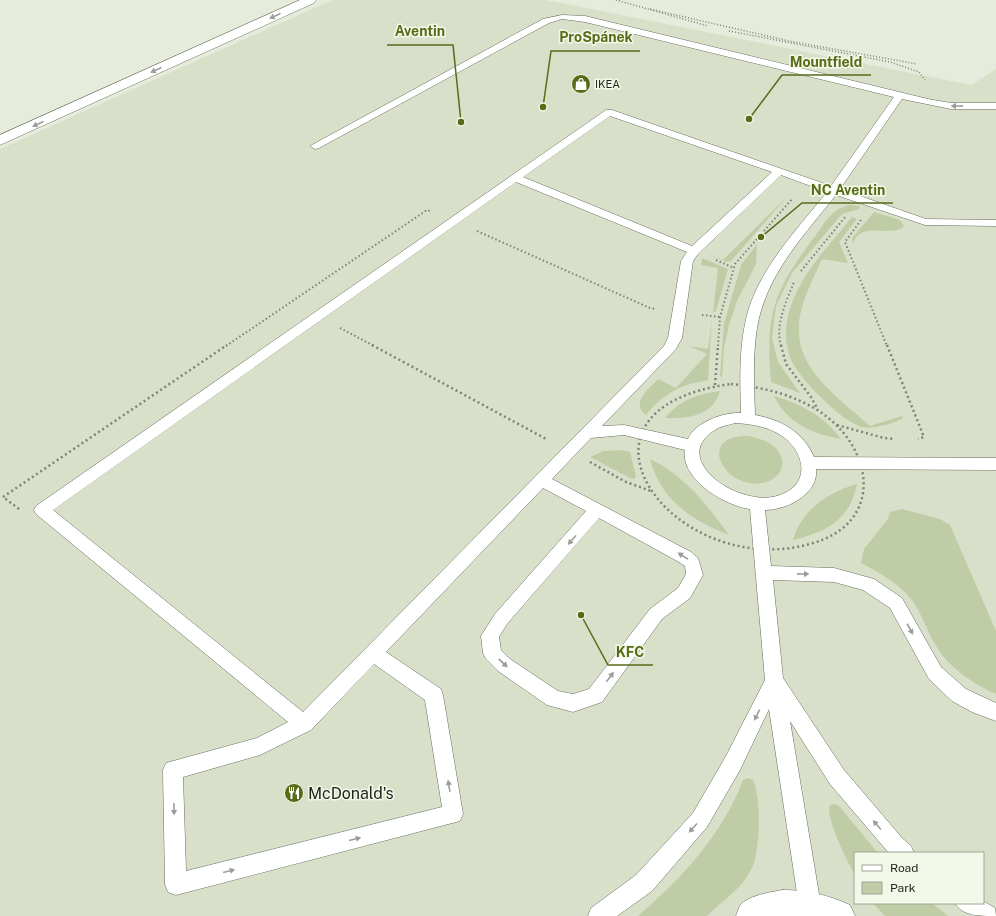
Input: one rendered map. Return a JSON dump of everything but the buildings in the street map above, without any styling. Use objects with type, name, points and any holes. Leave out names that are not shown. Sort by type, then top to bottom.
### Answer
[{"type":"street","points":[[0,141],[310,0]]},
{"type":"street","points":[[752,916],[781,906],[810,906],[839,916]]},
{"type":"lane","points":[[315,146],[546,21],[562,17],[573,17],[592,21],[899,96],[951,106],[996,106]]},
{"type":"lane","points":[[748,418],[749,347],[754,318],[767,280],[790,245],[834,190],[899,96]]},
{"type":"lane","points":[[304,724],[42,510],[609,112],[925,222],[996,223]]},
{"type":"lane","points":[[373,653],[434,696],[453,814],[176,884],[173,770],[260,746],[304,724],[587,432],[669,349],[675,338],[687,260],[694,251],[779,171]]},
{"type":"lane","points":[[515,178],[694,251]]},
{"type":"lane","points":[[735,418],[748,418],[776,426],[788,433],[806,452],[810,463],[809,476],[803,488],[791,497],[776,503],[757,504],[739,501],[722,494],[707,484],[697,471],[692,458],[693,446],[697,437],[712,424],[735,418]]},
{"type":"lane","points":[[587,432],[624,430],[693,446]]},
{"type":"lane","points":[[810,463],[862,462],[996,464]]},
{"type":"lane","points":[[541,480],[685,557],[692,563],[695,575],[684,593],[656,614],[595,696],[573,703],[554,699],[504,666],[492,653],[490,636],[501,619],[597,510]]},
{"type":"lane","points":[[757,504],[774,680],[810,906]]},
{"type":"lane","points":[[764,573],[834,575],[868,584],[896,603],[935,673],[960,695],[979,706],[996,712]]},
{"type":"lane","points":[[774,680],[838,778],[895,845],[903,852]]},
{"type":"lane","points":[[599,916],[644,883],[700,820],[733,763],[774,680]]},
{"type":"lane","points":[[968,904],[987,916]]},
{"type":"path","points":[[616,0],[714,28]]},
{"type":"path","points":[[621,0],[650,9],[789,41],[918,64]]},
{"type":"path","points":[[722,30],[890,62],[919,72],[926,84]]},
{"type":"path","points":[[818,410],[812,397],[786,364],[779,338],[783,308],[797,276],[846,216],[860,215],[871,203]]},
{"type":"path","points":[[42,510],[22,512],[3,497],[428,210],[650,308],[720,318]]},
{"type":"path","points":[[860,215],[861,220],[845,242],[924,437],[915,440]]},
{"type":"path","points":[[292,302],[626,482],[651,491]]},
{"type":"path","points":[[692,390],[668,401],[657,410],[647,422],[642,434],[639,452],[642,472],[651,491],[666,509],[685,524],[708,536],[734,545],[762,550],[790,549],[816,544],[837,533],[853,518],[862,501],[865,482],[862,462],[852,443],[837,425],[818,410],[778,392],[748,385],[731,384],[703,387]]},
{"type":"path","points":[[837,425],[884,438],[899,439]]},
{"type":"shaded area","points":[[332,0],[546,0],[971,85],[996,69],[996,916],[0,916],[0,149]]},
{"type":"green space","points":[[787,197],[731,261],[726,262],[707,254],[723,260]]},
{"type":"green space","points":[[849,205],[860,206],[859,209],[842,214],[792,273],[776,306],[772,338],[778,362],[800,393],[771,382],[769,358],[770,338],[776,303],[790,271],[826,221],[833,213]]},
{"type":"green space","points":[[874,212],[900,220],[904,226],[892,231],[862,232],[853,244],[852,238]]},
{"type":"green space","points":[[852,217],[857,219],[839,242],[848,263],[822,259],[803,305],[800,315],[799,334],[807,362],[815,374],[837,397],[870,426],[902,416],[903,418],[890,424],[871,428],[862,427],[853,423],[823,400],[813,390],[792,362],[786,339],[788,319],[792,302],[800,286],[819,257]]},
{"type":"green space","points":[[757,244],[756,264],[737,301],[729,325],[724,348],[722,377],[720,376],[724,324],[741,265]]},
{"type":"green space","points":[[702,258],[728,269],[716,311],[713,313],[718,268],[701,265]]},
{"type":"green space","points":[[712,320],[708,380],[683,386],[671,392],[660,400],[646,415],[640,406],[640,401],[658,379],[676,388],[707,354],[689,346],[708,349]]},
{"type":"green space","points":[[720,391],[712,406],[705,411],[682,418],[665,418],[683,402],[696,396]]},
{"type":"green space","points":[[774,396],[803,407],[819,417],[841,439],[821,434],[802,426],[786,413]]},
{"type":"green space","points":[[749,436],[761,439],[772,445],[777,450],[782,460],[780,471],[772,479],[766,482],[752,483],[739,480],[728,472],[722,463],[719,453],[722,444],[732,438]]},
{"type":"green space","points":[[622,450],[630,452],[636,476],[634,479],[590,457],[604,451]]},
{"type":"green space","points":[[650,459],[662,465],[684,482],[703,502],[729,535],[702,523],[679,507],[661,486]]},
{"type":"green space","points":[[857,484],[849,507],[835,522],[816,533],[793,540],[797,529],[809,511],[827,497],[847,487]]},
{"type":"green space","points":[[902,509],[940,519],[950,525],[996,631],[996,694],[979,686],[948,662],[937,647],[918,610],[906,593],[888,578],[861,563],[864,549],[888,519],[890,512]]},
{"type":"green space","points":[[749,778],[753,780],[756,788],[759,821],[758,844],[754,863],[743,882],[707,916],[638,916],[670,887],[699,854],[724,819],[735,800],[743,780]]},
{"type":"green space","points":[[835,804],[839,806],[877,852],[854,852],[854,873],[847,861],[834,829],[829,811],[830,805]]},
{"type":"green space","points":[[874,904],[933,904],[948,916],[885,916]]},
{"type":"place","name":"IKEA","points":[[581,84]]},
{"type":"place","name":"ProSpánek","points":[[543,107]]},
{"type":"place","name":"Mountfield","points":[[749,119]]},
{"type":"place","name":"Aventin","points":[[461,122]]},
{"type":"place","name":"NC Aventin","points":[[761,237]]},
{"type":"place","name":"KFC","points":[[581,615]]},
{"type":"place","name":"McDonald's","points":[[294,793]]}]
